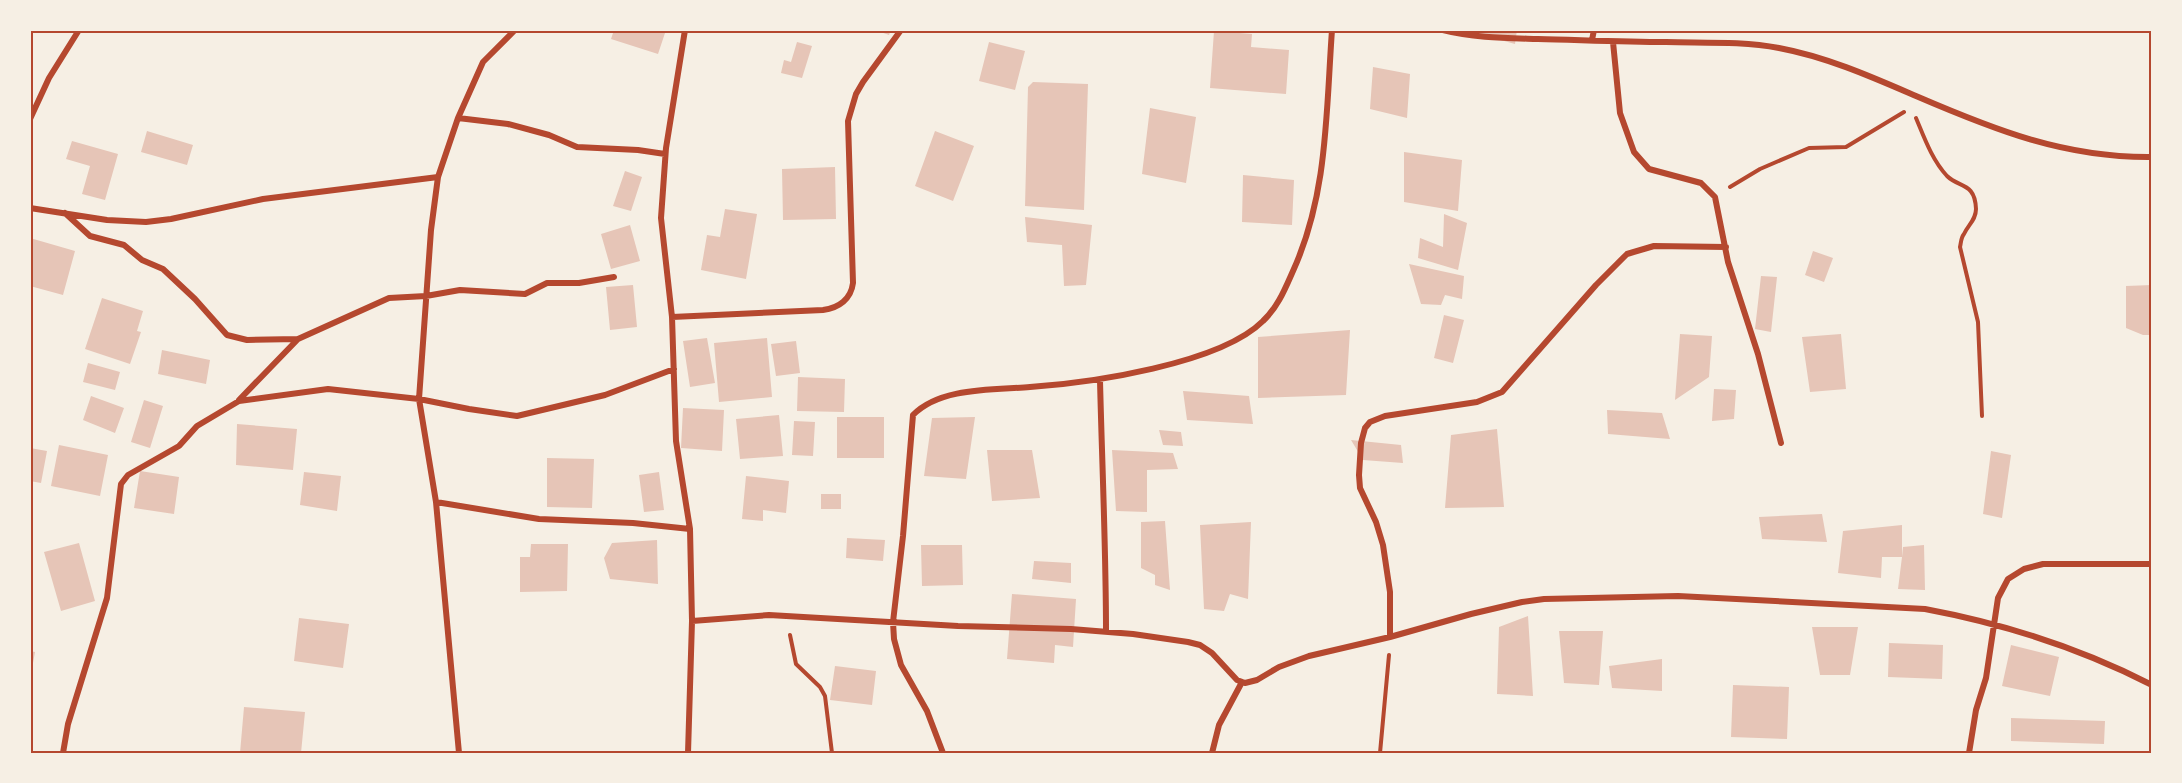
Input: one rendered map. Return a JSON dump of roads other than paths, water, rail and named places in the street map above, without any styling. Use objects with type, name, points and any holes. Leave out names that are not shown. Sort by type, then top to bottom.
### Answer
[{"type":"street","points":[[30,118],[49,78],[79,30]]},
{"type":"street","points":[[459,753],[436,502],[419,399],[426,296],[438,177],[458,118],[483,62],[515,30]]},
{"type":"street","points":[[685,30],[665,154],[661,218],[672,317],[676,441],[690,529],[692,621],[688,753]]},
{"type":"street","points":[[672,317],[823,310],[838,305],[848,297],[853,284],[848,121],[856,94],[901,30]]},
{"type":"street","points":[[943,753],[927,711],[901,664],[894,639],[893,622],[913,415],[923,407],[953,394],[1100,380],[1193,357],[1234,341],[1262,323],[1279,302],[1301,254],[1318,197],[1324,148],[1332,30]]},
{"type":"street","points":[[1443,30],[1497,38],[1747,44],[1779,48],[1835,64],[2034,141],[2073,152],[2126,158],[2152,158]]},
{"type":"street","points":[[1592,40],[1594,30]]},
{"type":"street","points":[[1612,42],[1620,113],[1634,152],[1649,169],[1701,183],[1715,197],[1728,262],[1758,354],[1780,442]]},
{"type":"street","points":[[458,118],[508,124],[549,135],[577,147],[638,150],[665,154]]},
{"type":"street","points":[[30,208],[123,221],[171,219],[263,199],[438,177]]},
{"type":"street","points":[[65,213],[90,236],[124,245],[142,260],[163,269],[195,299],[227,335],[247,340],[298,339]]},
{"type":"street","points":[[1390,637],[1390,592],[1383,545],[1376,522],[1360,488],[1360,443],[1365,428],[1370,422],[1385,416],[1477,402],[1498,395],[1596,285],[1627,254],[1654,246],[1726,247]]},
{"type":"street","points":[[63,753],[68,724],[107,598],[122,484],[128,475],[179,446],[197,426],[239,401],[298,339],[389,298],[426,296],[460,290],[525,294],[547,284],[579,283],[614,277]]},
{"type":"street","points":[[239,401],[328,389],[419,399],[517,416],[605,395],[674,369]]},
{"type":"street","points":[[1100,380],[1102,489],[1106,551],[1106,631]]},
{"type":"street","points":[[436,502],[539,519],[633,523],[690,529]]},
{"type":"street","points":[[1970,753],[1976,710],[1986,678],[1998,598],[2006,581],[2024,569],[2043,564],[2152,564]]},
{"type":"street","points":[[692,621],[742,616],[789,617],[1106,631],[1179,640],[1200,645],[1212,653],[1237,680],[1249,682],[1309,656],[1522,602],[1580,597],[1678,596],[1925,609],[1994,623],[2056,642],[2152,685]]},
{"type":"street","points":[[1212,753],[1219,725],[1242,682]]}]
